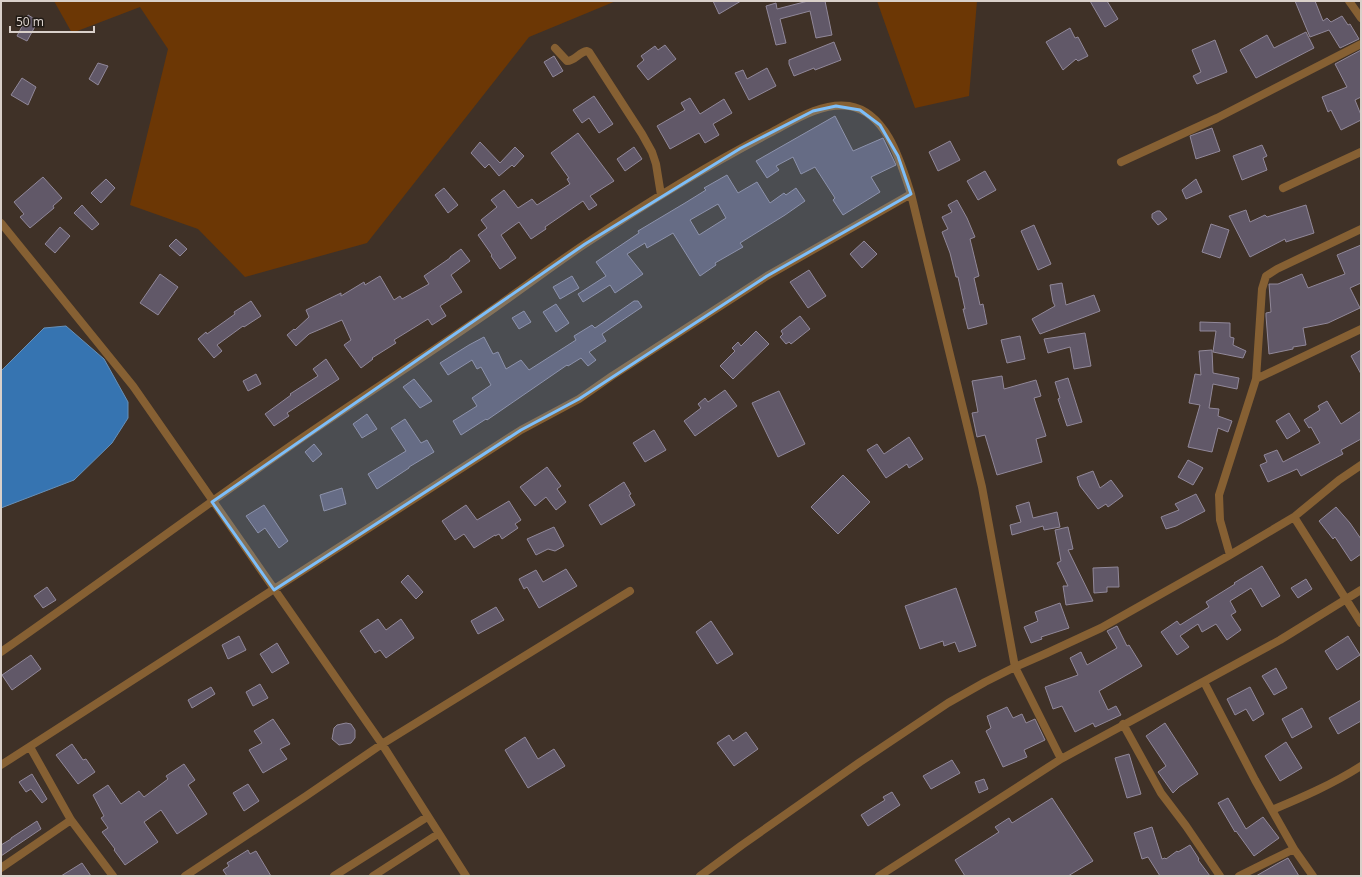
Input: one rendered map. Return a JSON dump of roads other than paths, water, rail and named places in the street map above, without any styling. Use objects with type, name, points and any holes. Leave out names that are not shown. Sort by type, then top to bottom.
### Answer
[{"type":"street","points":[[1349,1],[1361,18]]},
{"type":"street","points":[[1121,162],[1216,118],[1361,44]]},
{"type":"street","points":[[555,48],[566,61],[572,60],[583,51],[589,52],[652,152],[656,164],[661,195]]},
{"type":"street","points":[[1,652],[297,442],[501,304],[585,244],[661,195],[741,148],[813,111],[836,106],[850,106],[868,115],[880,125],[898,156],[911,194],[982,487],[1015,667],[1061,758]]},
{"type":"street","points":[[1283,188],[1361,152]]},
{"type":"street","points":[[1,765],[521,430],[579,399],[767,276],[911,194]]},
{"type":"street","points":[[1,223],[133,386],[212,502],[382,744],[427,817],[466,876]]},
{"type":"street","points":[[1230,555],[1220,520],[1219,495],[1256,379],[1262,289],[1266,276],[1277,269],[1361,229]]},
{"type":"street","points":[[1256,379],[1361,329]]},
{"type":"street","points":[[700,876],[890,742],[961,696],[1015,667],[1101,628],[1230,555],[1294,517],[1339,480],[1361,465]]},
{"type":"street","points":[[1294,517],[1361,623]]},
{"type":"street","points":[[879,876],[1061,758],[1280,640],[1361,590]]},
{"type":"street","points":[[185,876],[382,744],[630,591]]},
{"type":"street","points":[[1204,682],[1255,780],[1294,849],[1313,876]]},
{"type":"street","points":[[1123,724],[1161,793],[1186,826],[1220,876]]},
{"type":"street","points":[[30,747],[71,820],[113,876]]},
{"type":"street","points":[[1272,810],[1316,791],[1344,777],[1361,766]]},
{"type":"street","points":[[334,876],[427,817]]},
{"type":"street","points":[[1,868],[71,820]]},
{"type":"street","points":[[373,876],[438,834]]},
{"type":"street","points":[[1239,876],[1294,849]]},
{"type":"water","points":[[66,326],[104,359],[128,402],[128,418],[112,443],[74,480],[1,508],[1,371],[44,328]]}]
